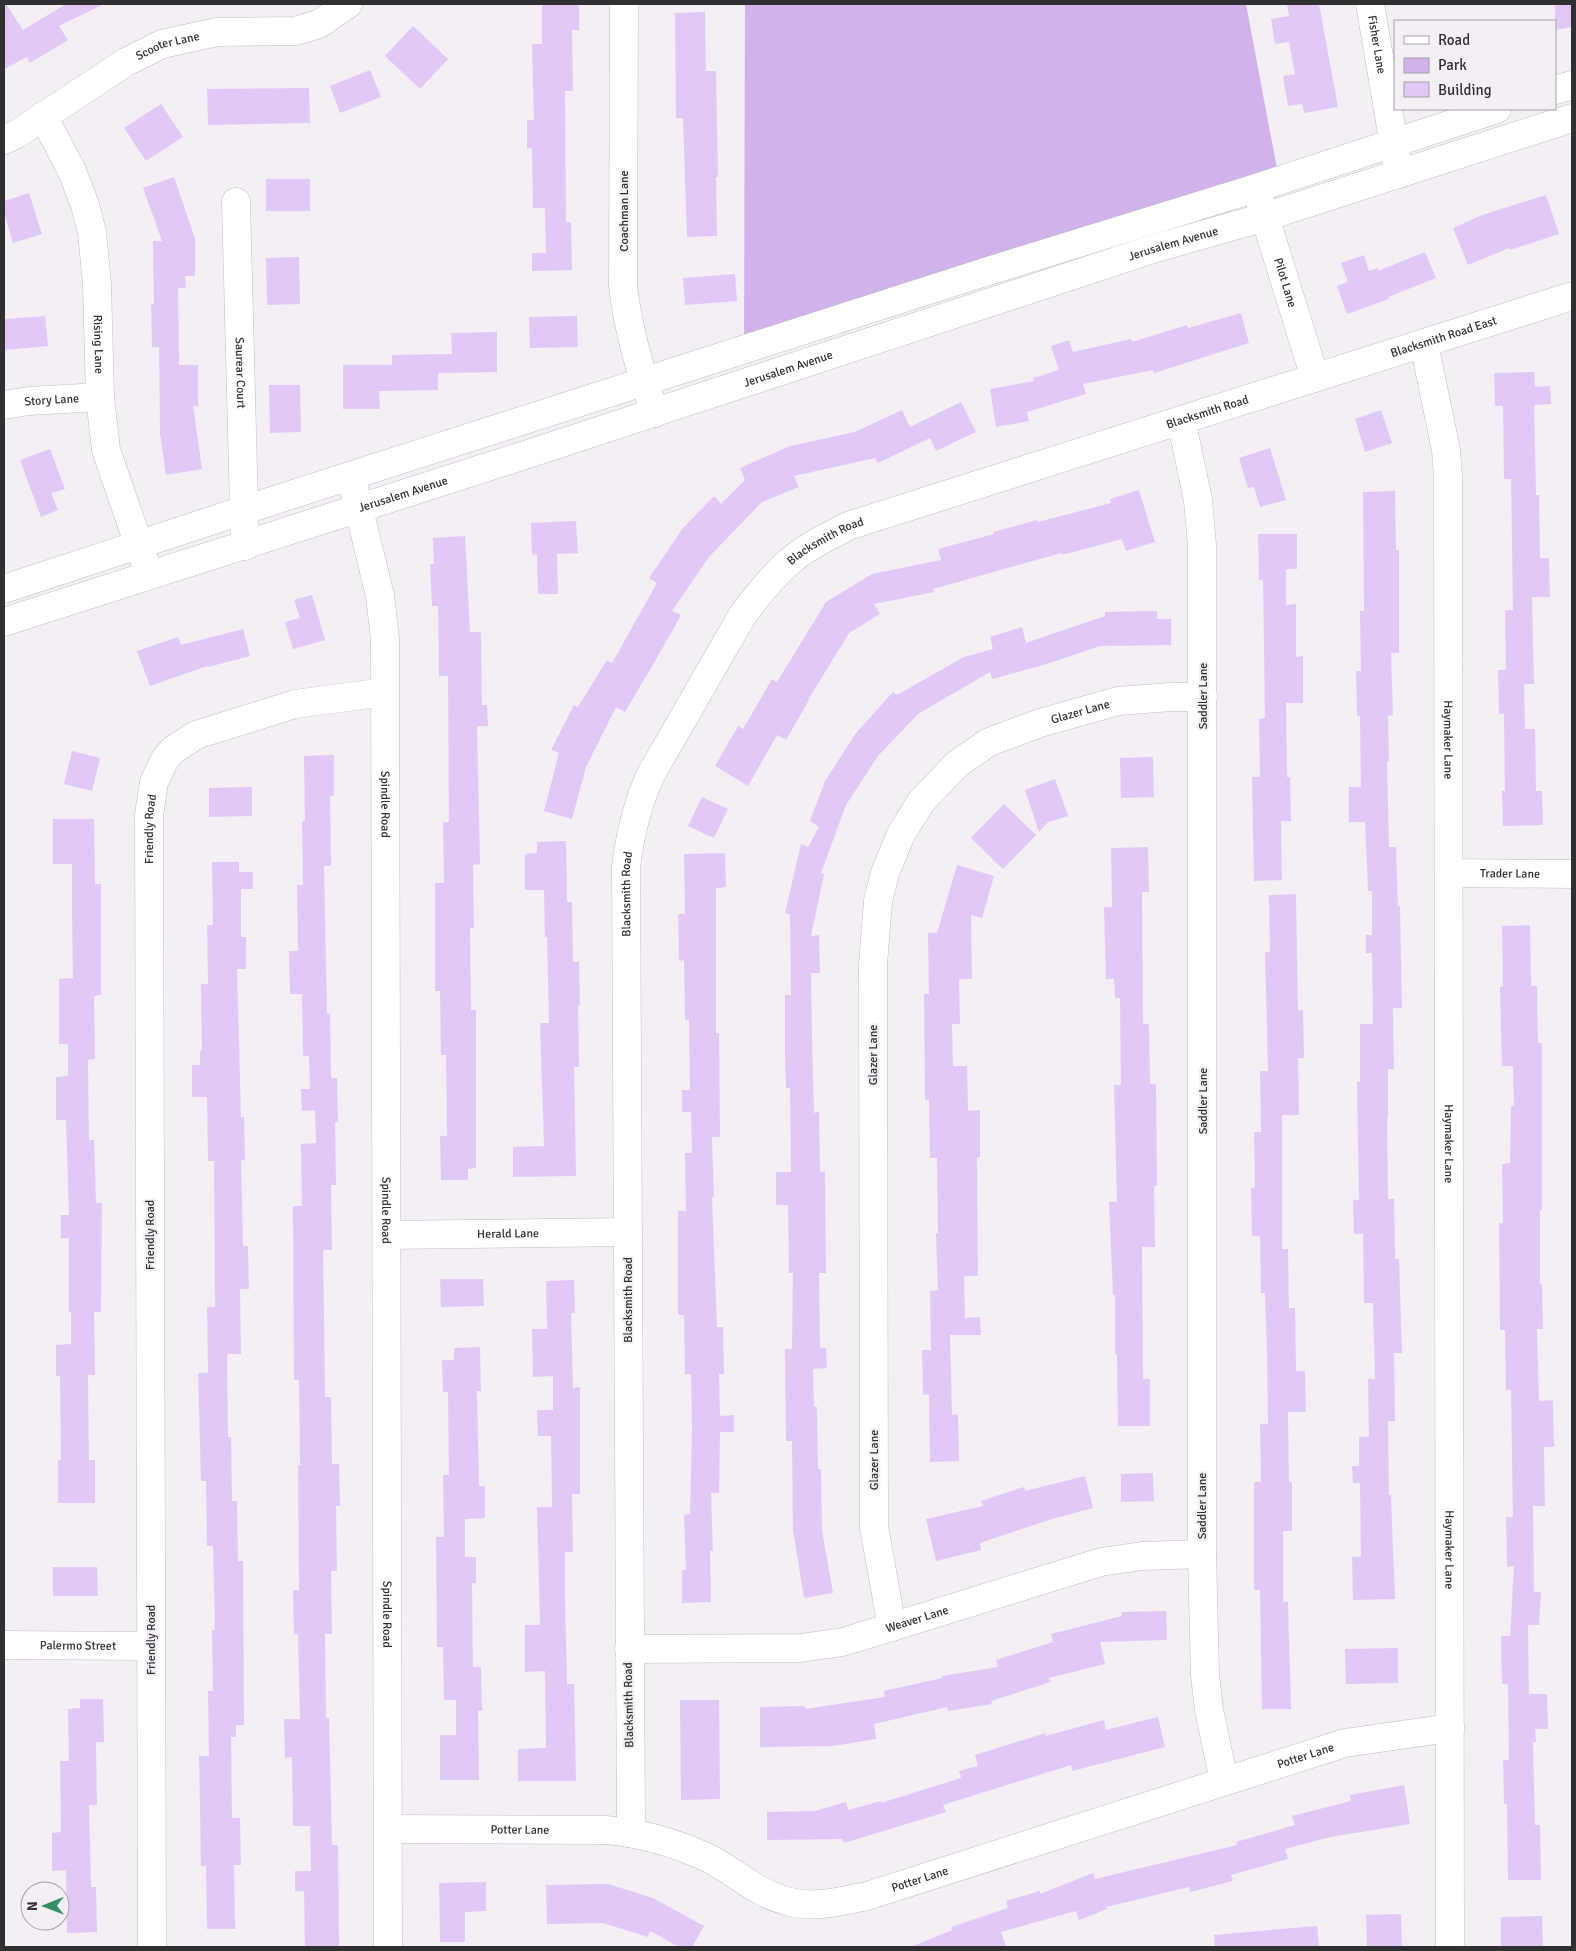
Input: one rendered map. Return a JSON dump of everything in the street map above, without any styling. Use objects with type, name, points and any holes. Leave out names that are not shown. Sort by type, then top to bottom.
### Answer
[{"type":"street","name":"Scooter Lane","points":[[4,140],[17,134],[126,62],[162,44],[217,32],[295,31],[319,24],[348,4]]},
{"type":"street","name":"Coachman Lane","points":[[624,4],[623,286],[628,326],[655,413]]},
{"type":"street","name":"Fisher Lane","points":[[1370,4],[1399,174]]},
{"type":"street","points":[[1556,90],[1572,84]]},
{"type":"street","points":[[4,589],[138,544],[976,275],[1256,188],[1494,110]]},
{"type":"street","name":"Rising Lane","points":[[44,116],[72,171],[85,205],[92,232],[97,284],[100,397],[106,450],[149,574]]},
{"type":"street","name":"Jerusalem Avenue","points":[[4,622],[655,413],[1156,248],[1265,217],[1572,118]]},
{"type":"street","name":"Pilot Lane","points":[[1256,188],[1315,378]]},
{"type":"street","name":"Saurear Court","points":[[236,202],[245,546]]},
{"type":"street","name":"Blacksmith Road East","points":[[1315,378],[1572,296]]},
{"type":"street","name":"Haymaker Lane","points":[[1424,344],[1446,450],[1448,469],[1450,1947]]},
{"type":"street","name":"Blacksmith Road","points":[[631,1832],[628,1649],[626,866],[638,802],[650,776],[742,616],[758,594],[789,562],[815,544],[848,526],[1315,378]]},
{"type":"street","name":"Story Lane","points":[[4,405],[30,401],[100,397]]},
{"type":"street","name":"Saddler Lane","points":[[1181,420],[1198,500],[1201,536],[1203,697],[1202,1554],[1204,1675],[1209,1710],[1224,1781]]},
{"type":"street","name":"Spindle Road","points":[[351,476],[380,596],[385,639],[388,1947]]},
{"type":"street","name":"Friendly Road","points":[[152,1947],[149,815],[154,782],[165,759],[173,750],[196,735],[295,704],[385,692]]},
{"type":"street","name":"Glazer Lane","points":[[892,1628],[874,1527],[873,964],[878,901],[885,874],[901,834],[921,802],[957,764],[989,742],[1040,723],[1118,701],[1171,697],[1203,697]]},
{"type":"street","name":"Trader Lane","points":[[1450,873],[1572,874]]},
{"type":"street","name":"Herald Lane","points":[[387,1234],[628,1232]]},
{"type":"street","name":"Weaver Lane","points":[[628,1649],[800,1648],[843,1642],[1102,1562],[1142,1556],[1202,1554]]},
{"type":"street","name":"Palermo Street","points":[[4,1645],[151,1646]]},
{"type":"street","name":"Potter Lane","points":[[388,1829],[606,1830],[631,1832],[657,1839],[706,1858],[759,1892],[788,1902],[823,1904],[867,1896],[1345,1743],[1450,1728]]},
{"type":"green space","points":[[745,4],[1246,4],[1280,185],[744,354]]},
{"type":"building","points":[[4,4],[6,4],[23,30],[66,4],[104,4],[59,26],[68,40],[30,63],[27,57],[4,69]]},
{"type":"building","points":[[542,4],[579,4],[579,30],[572,30],[573,91],[565,91],[566,222],[571,222],[572,270],[532,271],[532,253],[546,253],[545,208],[533,208],[532,148],[527,148],[527,120],[534,120],[532,44],[542,44]]},
{"type":"building","points":[[1287,4],[1319,4],[1338,107],[1304,113],[1302,104],[1288,106],[1283,76],[1295,74],[1289,42],[1275,44],[1271,19],[1289,16]]},
{"type":"building","points":[[1555,4],[1572,4],[1572,27],[1556,30]]},
{"type":"building","points":[[705,12],[706,71],[716,71],[717,236],[687,237],[683,118],[676,118],[675,13]]},
{"type":"building","points":[[413,26],[448,59],[420,89],[385,56]]},
{"type":"building","points":[[370,70],[381,97],[340,113],[330,86]]},
{"type":"building","points":[[309,88],[310,123],[208,125],[207,89]]},
{"type":"building","points":[[161,104],[183,137],[146,161],[124,128]]},
{"type":"building","points":[[174,177],[195,239],[195,276],[185,276],[186,288],[178,288],[179,365],[198,365],[198,406],[193,406],[202,469],[166,475],[160,433],[159,347],[152,347],[151,305],[154,304],[153,241],[162,241],[143,188]]},
{"type":"building","points":[[266,179],[310,179],[310,211],[266,211]]},
{"type":"building","points":[[29,193],[42,234],[13,243],[4,212],[4,201]]},
{"type":"building","points":[[1546,195],[1559,234],[1510,250],[1509,248],[1468,265],[1453,228],[1482,215]]},
{"type":"building","points":[[1425,252],[1436,278],[1388,297],[1389,299],[1347,314],[1337,286],[1348,282],[1341,263],[1364,255],[1369,271],[1378,268],[1378,271]]},
{"type":"building","points":[[299,257],[300,304],[267,305],[266,258]]},
{"type":"building","points":[[735,274],[737,301],[685,305],[683,278]]},
{"type":"building","points":[[1241,313],[1249,343],[1154,373],[1153,370],[1083,384],[1086,394],[1027,412],[1029,421],[996,427],[990,389],[1034,381],[1033,378],[1059,370],[1051,346],[1069,340],[1073,352],[1131,339],[1132,342],[1187,325],[1188,328]]},
{"type":"building","points":[[45,316],[48,346],[4,350],[4,319]]},
{"type":"building","points":[[577,316],[578,347],[530,348],[529,317]]},
{"type":"building","points":[[497,332],[497,372],[438,373],[438,390],[379,391],[380,409],[343,409],[343,365],[392,365],[392,355],[452,354],[451,333]]},
{"type":"building","points":[[1534,372],[1535,387],[1550,386],[1551,404],[1534,405],[1536,495],[1539,495],[1540,558],[1549,558],[1550,597],[1532,597],[1534,684],[1524,684],[1525,729],[1535,729],[1536,791],[1542,791],[1543,825],[1503,826],[1502,791],[1505,791],[1504,714],[1499,714],[1498,670],[1506,670],[1505,610],[1513,610],[1511,479],[1504,479],[1503,406],[1495,406],[1494,373]]},
{"type":"building","points":[[269,385],[300,385],[301,432],[270,433]]},
{"type":"building","points":[[961,402],[976,432],[936,451],[930,438],[878,463],[875,458],[794,476],[799,487],[762,502],[709,557],[672,611],[681,615],[625,712],[616,707],[586,767],[572,819],[544,811],[559,753],[551,750],[574,705],[578,707],[607,660],[612,663],[657,583],[649,578],[683,528],[714,496],[721,504],[745,480],[740,468],[790,446],[855,432],[902,410],[910,427]]},
{"type":"building","points":[[1381,410],[1392,443],[1365,452],[1355,419]]},
{"type":"building","points":[[1270,448],[1286,500],[1260,507],[1254,487],[1248,488],[1239,458]]},
{"type":"building","points":[[50,449],[65,489],[51,493],[58,510],[41,517],[20,460]]},
{"type":"building","points":[[1139,490],[1155,542],[1126,551],[1122,539],[1062,555],[1061,553],[933,589],[934,592],[874,604],[880,614],[849,633],[786,740],[777,735],[748,786],[715,766],[738,726],[743,729],[772,679],[777,682],[826,602],[872,574],[941,560],[938,549],[1037,520],[1038,522],[1111,503],[1110,499]]},
{"type":"building","points":[[1395,491],[1396,550],[1399,550],[1399,653],[1391,653],[1393,715],[1388,716],[1389,761],[1387,761],[1389,847],[1396,847],[1398,906],[1400,906],[1402,1008],[1393,1008],[1394,1069],[1388,1069],[1387,1117],[1388,1199],[1394,1199],[1395,1259],[1399,1259],[1402,1353],[1394,1353],[1395,1421],[1388,1421],[1389,1495],[1391,1495],[1395,1599],[1353,1600],[1352,1557],[1361,1557],[1360,1483],[1353,1483],[1352,1466],[1359,1466],[1359,1437],[1369,1437],[1368,1379],[1375,1379],[1373,1303],[1364,1303],[1363,1234],[1354,1234],[1353,1200],[1359,1200],[1357,1082],[1360,1082],[1360,1024],[1373,1024],[1372,953],[1366,953],[1366,935],[1372,935],[1372,891],[1368,891],[1365,822],[1349,822],[1349,787],[1361,787],[1360,716],[1357,716],[1356,671],[1361,671],[1360,611],[1364,611],[1363,492]]},
{"type":"building","points":[[576,521],[578,553],[557,554],[558,594],[538,594],[537,554],[532,555],[531,523]]},
{"type":"building","points":[[1258,534],[1297,534],[1297,569],[1286,569],[1286,605],[1296,604],[1296,657],[1303,656],[1303,703],[1286,703],[1287,777],[1290,777],[1291,821],[1281,821],[1282,880],[1254,881],[1252,777],[1260,777],[1259,719],[1265,718],[1263,580],[1259,580]]},
{"type":"building","points":[[465,536],[470,632],[481,632],[482,705],[487,705],[488,726],[477,726],[480,864],[473,865],[474,928],[470,928],[471,1010],[476,1010],[476,1168],[468,1169],[468,1180],[441,1180],[440,1136],[447,1136],[446,1055],[441,1055],[440,991],[435,991],[435,883],[444,883],[443,822],[449,822],[448,676],[439,676],[438,606],[432,606],[430,564],[434,564],[433,538]]},
{"type":"building","points":[[312,595],[325,640],[293,649],[285,622],[300,618],[294,600]]},
{"type":"building","points":[[1157,611],[1157,619],[1171,619],[1171,645],[1100,646],[1047,664],[992,679],[990,672],[918,714],[878,756],[846,805],[821,873],[824,874],[811,936],[819,935],[820,973],[811,973],[814,1113],[819,1112],[820,1172],[825,1172],[826,1273],[819,1273],[820,1348],[826,1348],[827,1368],[813,1369],[814,1407],[817,1407],[818,1469],[821,1469],[822,1531],[833,1593],[804,1598],[793,1530],[792,1441],[786,1441],[785,1349],[792,1349],[793,1273],[789,1273],[788,1205],[776,1205],[776,1172],[791,1172],[790,1088],[786,1088],[785,1054],[785,995],[791,995],[790,914],[785,913],[801,844],[808,847],[819,827],[810,821],[825,781],[856,733],[893,692],[897,695],[964,657],[993,649],[990,637],[1022,627],[1026,643],[1105,616],[1105,612]]},
{"type":"building","points":[[243,629],[250,656],[207,666],[150,686],[137,651],[178,637],[181,645]]},
{"type":"building","points":[[72,751],[100,758],[92,791],[64,784]]},
{"type":"building","points":[[334,755],[334,796],[330,796],[331,866],[324,866],[327,1014],[330,1014],[331,1078],[337,1078],[338,1122],[335,1122],[336,1185],[331,1185],[332,1250],[323,1250],[325,1397],[331,1397],[332,1464],[339,1464],[340,1506],[336,1506],[337,1571],[331,1571],[332,1634],[325,1634],[326,1718],[329,1718],[332,1845],[338,1845],[339,1947],[305,1947],[304,1891],[295,1891],[295,1871],[311,1871],[310,1826],[293,1826],[292,1757],[285,1758],[284,1719],[300,1719],[298,1634],[294,1634],[293,1590],[299,1590],[298,1465],[300,1465],[299,1380],[294,1380],[293,1206],[302,1206],[301,1144],[316,1143],[315,1110],[302,1111],[301,1089],[310,1089],[309,1056],[303,1056],[302,994],[290,994],[289,951],[298,951],[297,885],[303,885],[302,821],[305,821],[304,756]]},
{"type":"building","points":[[1153,757],[1154,797],[1121,798],[1120,758]]},
{"type":"building","points":[[1055,779],[1068,816],[1048,822],[1039,832],[1025,790]]},
{"type":"building","points":[[252,787],[252,816],[209,817],[209,788]]},
{"type":"building","points":[[702,797],[728,809],[714,838],[688,826]]},
{"type":"building","points":[[1004,804],[1036,835],[1003,869],[971,838]]},
{"type":"building","points":[[53,819],[94,819],[95,884],[101,884],[101,995],[94,996],[95,1059],[88,1060],[89,1140],[94,1140],[96,1203],[102,1203],[101,1312],[94,1312],[95,1375],[88,1375],[89,1460],[95,1460],[95,1503],[58,1503],[58,1460],[61,1460],[60,1376],[56,1376],[56,1345],[71,1344],[71,1312],[69,1312],[69,1238],[61,1238],[61,1215],[69,1215],[66,1120],[56,1120],[56,1077],[68,1076],[68,1044],[59,1044],[59,979],[73,978],[72,864],[53,864]]},
{"type":"building","points":[[566,841],[567,902],[572,902],[573,962],[579,962],[579,1067],[574,1067],[576,1176],[513,1177],[513,1147],[544,1146],[540,1023],[549,1023],[544,890],[525,890],[525,854],[537,853],[537,842]]},
{"type":"building","points":[[1148,847],[1149,892],[1142,892],[1143,1024],[1149,1024],[1150,1084],[1156,1084],[1157,1186],[1154,1186],[1155,1247],[1142,1247],[1143,1379],[1150,1379],[1150,1426],[1118,1426],[1115,1295],[1113,1295],[1109,1202],[1117,1202],[1114,1085],[1121,1085],[1120,998],[1115,998],[1114,979],[1106,979],[1104,907],[1112,907],[1111,848]]},
{"type":"building","points":[[725,853],[726,887],[716,888],[716,1033],[719,1033],[720,1137],[712,1137],[714,1197],[712,1197],[717,1327],[723,1327],[724,1374],[719,1374],[720,1416],[734,1415],[734,1432],[720,1432],[719,1493],[711,1493],[713,1551],[710,1551],[711,1602],[682,1603],[682,1570],[686,1570],[684,1515],[690,1514],[692,1428],[691,1374],[685,1374],[684,1315],[678,1315],[678,1211],[686,1211],[685,1153],[692,1153],[691,1112],[682,1112],[682,1090],[690,1090],[689,1020],[685,1020],[684,960],[679,961],[678,914],[685,914],[684,854]]},
{"type":"building","points":[[212,862],[239,862],[239,872],[253,872],[253,889],[241,889],[241,937],[246,937],[246,969],[237,969],[241,1117],[244,1117],[245,1160],[241,1160],[243,1246],[248,1246],[249,1289],[240,1289],[241,1354],[227,1354],[228,1437],[231,1437],[232,1501],[237,1501],[238,1561],[243,1561],[244,1725],[236,1725],[236,1737],[231,1737],[232,1818],[240,1818],[241,1865],[234,1865],[235,1929],[207,1929],[206,1866],[201,1866],[199,1756],[209,1756],[208,1691],[213,1691],[212,1630],[215,1630],[213,1546],[207,1546],[206,1481],[201,1481],[198,1373],[208,1373],[207,1307],[215,1307],[214,1161],[208,1161],[207,1097],[192,1097],[192,1065],[200,1065],[200,1051],[202,1051],[201,984],[208,984],[207,925],[213,925]]},
{"type":"building","points":[[957,865],[994,876],[982,918],[971,915],[972,979],[959,979],[960,1024],[952,1024],[953,1066],[967,1066],[968,1111],[980,1110],[980,1157],[977,1157],[978,1276],[964,1276],[965,1318],[980,1317],[981,1335],[950,1335],[952,1415],[958,1414],[959,1461],[930,1462],[929,1394],[923,1395],[922,1350],[931,1350],[930,1291],[938,1290],[936,1233],[938,1233],[937,1158],[930,1158],[929,1100],[925,1100],[924,994],[929,994],[928,933],[937,933]]},
{"type":"building","points":[[1296,894],[1298,1010],[1303,1010],[1304,1058],[1298,1058],[1299,1115],[1282,1115],[1282,1249],[1288,1249],[1289,1308],[1295,1308],[1296,1371],[1305,1371],[1306,1412],[1288,1412],[1289,1482],[1292,1482],[1292,1531],[1283,1531],[1283,1602],[1288,1602],[1291,1709],[1262,1709],[1260,1590],[1254,1590],[1254,1482],[1261,1482],[1260,1424],[1268,1424],[1267,1354],[1265,1293],[1261,1293],[1260,1236],[1252,1236],[1251,1188],[1255,1188],[1254,1132],[1261,1132],[1260,1071],[1268,1071],[1265,952],[1270,952],[1269,895]]},
{"type":"building","points":[[1530,925],[1531,986],[1537,986],[1538,1043],[1542,1043],[1540,1284],[1542,1284],[1543,1329],[1537,1329],[1539,1401],[1553,1400],[1554,1447],[1544,1447],[1545,1506],[1533,1506],[1534,1592],[1541,1592],[1539,1625],[1528,1625],[1529,1694],[1547,1694],[1548,1729],[1535,1729],[1536,1742],[1533,1742],[1535,1825],[1540,1825],[1541,1880],[1508,1880],[1507,1804],[1504,1804],[1503,1760],[1509,1760],[1508,1684],[1502,1684],[1501,1636],[1510,1636],[1514,1566],[1507,1567],[1506,1517],[1513,1517],[1511,1390],[1506,1390],[1505,1330],[1500,1330],[1499,1223],[1503,1223],[1502,1164],[1510,1163],[1511,1106],[1514,1106],[1513,1066],[1502,1066],[1500,987],[1503,987],[1502,926]]},
{"type":"building","points":[[440,1279],[483,1279],[484,1306],[441,1307]]},
{"type":"building","points":[[574,1280],[575,1313],[571,1313],[573,1388],[580,1387],[580,1494],[572,1494],[573,1552],[565,1552],[565,1597],[567,1684],[574,1684],[576,1781],[518,1781],[518,1749],[546,1748],[545,1671],[525,1672],[525,1625],[540,1625],[537,1507],[552,1507],[551,1436],[538,1436],[537,1410],[553,1410],[553,1376],[533,1377],[532,1329],[547,1329],[546,1281]]},
{"type":"building","points":[[480,1347],[481,1391],[477,1391],[479,1486],[485,1486],[485,1518],[465,1519],[465,1557],[476,1557],[476,1583],[472,1583],[473,1667],[481,1667],[482,1711],[478,1711],[479,1780],[440,1780],[440,1735],[456,1735],[456,1700],[444,1700],[443,1647],[437,1647],[436,1537],[444,1537],[443,1475],[449,1475],[448,1392],[443,1392],[442,1360],[454,1360],[454,1348]]},
{"type":"building","points":[[1153,1473],[1154,1501],[1121,1502],[1121,1474]]},
{"type":"building","points":[[1085,1476],[1093,1508],[1052,1519],[980,1543],[981,1550],[936,1561],[926,1519],[983,1506],[981,1501],[1024,1487],[1025,1491]]},
{"type":"building","points":[[53,1567],[97,1567],[98,1596],[53,1596]]},
{"type":"building","points":[[1166,1611],[1167,1640],[1100,1642],[1105,1664],[1049,1678],[1051,1682],[991,1701],[992,1704],[948,1711],[947,1707],[874,1724],[876,1739],[833,1746],[760,1747],[760,1707],[805,1706],[805,1709],[885,1697],[884,1691],[942,1678],[942,1676],[998,1667],[996,1660],[1053,1642],[1051,1634],[1122,1616],[1122,1612]]},
{"type":"building","points":[[1398,1648],[1398,1683],[1346,1684],[1345,1649]]},
{"type":"building","points":[[80,1699],[103,1699],[104,1742],[96,1742],[97,1805],[89,1805],[91,1887],[96,1887],[97,1932],[67,1933],[67,1931],[70,1931],[70,1881],[66,1881],[66,1870],[52,1871],[52,1833],[61,1832],[60,1761],[69,1761],[68,1709],[80,1708]]},
{"type":"building","points":[[680,1700],[719,1700],[720,1799],[681,1800]]},
{"type":"building","points":[[1158,1717],[1165,1747],[1072,1771],[1071,1765],[943,1805],[946,1812],[844,1843],[842,1839],[767,1840],[767,1812],[815,1811],[846,1802],[848,1810],[881,1801],[881,1803],[961,1778],[959,1771],[978,1766],[975,1755],[1046,1733],[1046,1736],[1104,1720],[1106,1730]]},
{"type":"building","points":[[1404,1785],[1410,1824],[1330,1837],[1285,1849],[1288,1859],[1231,1875],[1233,1881],[1190,1892],[1189,1887],[1106,1907],[1107,1909],[1079,1920],[1076,1911],[1001,1932],[1006,1947],[911,1947],[952,1930],[951,1927],[1008,1908],[1006,1901],[1040,1891],[1040,1894],[1093,1873],[1095,1879],[1237,1845],[1236,1842],[1295,1825],[1292,1816],[1351,1801],[1350,1795]]},
{"type":"building","points":[[486,1882],[486,1911],[465,1912],[465,1942],[440,1942],[439,1883]]},
{"type":"building","points":[[608,1884],[653,1898],[704,1926],[692,1947],[679,1947],[650,1931],[648,1937],[603,1923],[547,1924],[546,1885]]},
{"type":"building","points":[[1401,1914],[1402,1947],[1367,1947],[1366,1915]]},
{"type":"building","points":[[1542,1916],[1543,1947],[1501,1947],[1501,1917]]},
{"type":"building","points":[[1317,1926],[1319,1947],[1215,1947],[1214,1935]]}]
